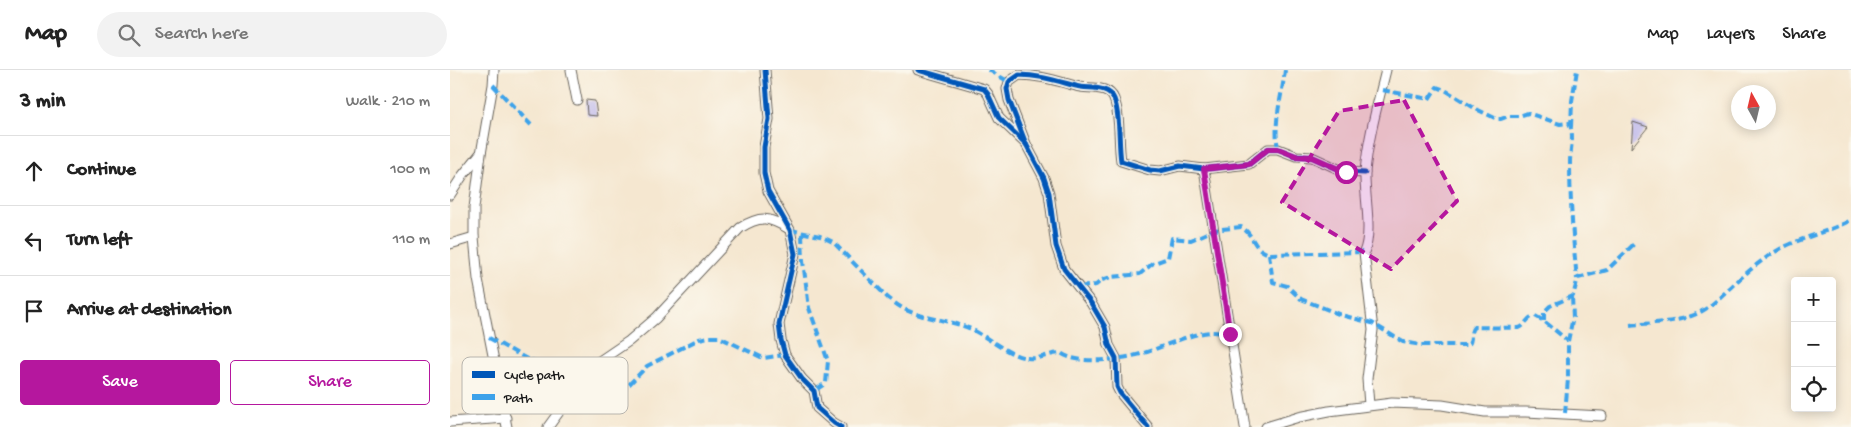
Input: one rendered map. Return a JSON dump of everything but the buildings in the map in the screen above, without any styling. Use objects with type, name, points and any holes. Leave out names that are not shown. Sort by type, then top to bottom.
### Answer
[{"type":"street","points":[[493,357],[478,279],[474,238],[474,208],[494,70]]},
{"type":"street","points":[[571,70],[577,100]]},
{"type":"street","points":[[766,70],[769,119],[764,147],[764,173],[768,191],[790,230],[794,254],[780,316],[781,340],[785,355],[802,379],[814,391],[818,408],[841,427]]},
{"type":"street","points":[[918,70],[984,89],[999,118],[1026,144]]},
{"type":"street","points":[[1369,405],[1367,379],[1372,330],[1364,252],[1367,240],[1365,173],[1371,136],[1386,70]]},
{"type":"street","points":[[1148,427],[1117,387],[1116,358],[1109,345],[1105,327],[1091,303],[1064,269],[1056,246],[1049,193],[1044,178],[1026,144],[1007,94],[1009,82],[1019,75],[1054,80],[1077,87],[1095,88],[1110,93],[1114,98],[1116,107],[1121,161],[1156,171],[1180,166],[1204,169],[1249,164],[1268,149],[1278,149],[1296,156],[1312,157],[1346,172],[1365,173]]},
{"type":"street","points":[[450,195],[463,175],[481,154]]},
{"type":"street","points":[[1204,169],[1245,427]]},
{"type":"street","points":[[605,357],[629,341],[656,318],[740,228],[760,218],[774,220],[790,230]]},
{"type":"street","points":[[450,244],[474,238]]},
{"type":"street","points":[[1266,427],[1309,415],[1392,403],[1422,404],[1485,412],[1602,416]]},
{"type":"street","points":[[548,427],[558,414]]},
{"type":"street","points":[[450,422],[506,423]]},
{"type":"highlighted area","points":[[1404,100],[1457,201],[1391,269],[1282,202],[1339,111]]},
{"type":"marked path","points":[[989,70],[1009,82]]},
{"type":"marked path","points":[[1278,149],[1277,119],[1285,70]]},
{"type":"marked path","points":[[1571,127],[1572,101],[1577,70]]},
{"type":"marked path","points":[[493,85],[531,125]]},
{"type":"marked path","points":[[1382,90],[1429,99],[1437,87],[1497,119],[1528,113],[1560,124],[1569,123],[1572,137],[1570,162],[1571,191],[1577,279]]},
{"type":"marked path","points":[[1630,325],[1670,321],[1699,313],[1714,303],[1748,271],[1773,253],[1851,220]]},
{"type":"marked path","points":[[1080,287],[1096,285],[1102,280],[1111,277],[1140,274],[1152,264],[1168,258],[1172,238],[1191,240],[1214,230],[1241,227],[1249,234],[1259,248],[1269,254],[1364,252]]},
{"type":"marked path","points":[[790,230],[820,236],[833,242],[888,298],[899,306],[919,315],[973,330],[1006,350],[1027,358],[1061,353],[1078,359],[1114,359],[1144,353],[1202,333],[1230,334]]},
{"type":"marked path","points":[[802,234],[803,261],[809,308],[828,361],[826,383],[814,391]]},
{"type":"marked path","points":[[1544,321],[1544,312],[1550,306],[1573,296],[1578,278],[1607,270],[1634,244]]},
{"type":"marked path","points":[[1269,254],[1273,282],[1287,286],[1301,299],[1341,315],[1372,323],[1403,342],[1421,345],[1468,345],[1471,341],[1471,331],[1474,327],[1519,328],[1535,316],[1568,341]]},
{"type":"marked path","points":[[1565,413],[1568,379],[1568,341],[1573,317],[1572,297]]},
{"type":"marked path","points":[[628,386],[647,366],[699,339],[709,337],[719,337],[763,358],[785,355]]},
{"type":"marked path","points":[[489,338],[523,357]]},
{"type":"cycle path","points":[[765,70],[769,119],[764,147],[764,173],[768,191],[790,230],[795,254],[779,324],[781,340],[785,355],[802,379],[814,391],[817,408],[841,427]]},
{"type":"cycle path","points":[[918,70],[984,89],[999,118],[1026,144],[1044,178],[1049,193],[1056,246],[1064,269],[1091,303],[1105,327],[1109,345],[1116,358],[1117,387],[1148,427]]},
{"type":"cycle path","points":[[1026,144],[1009,100],[1007,89],[1009,82],[1019,75],[1041,77],[1107,91],[1111,94],[1116,106],[1121,161],[1150,170],[1160,171],[1180,166],[1204,169],[1249,164],[1268,149],[1278,149],[1296,156],[1312,157],[1345,172],[1365,173]]},
{"type":"route","points":[[1230,334],[1204,169],[1249,164],[1268,149],[1278,149],[1296,156],[1312,157],[1346,172]]}]
